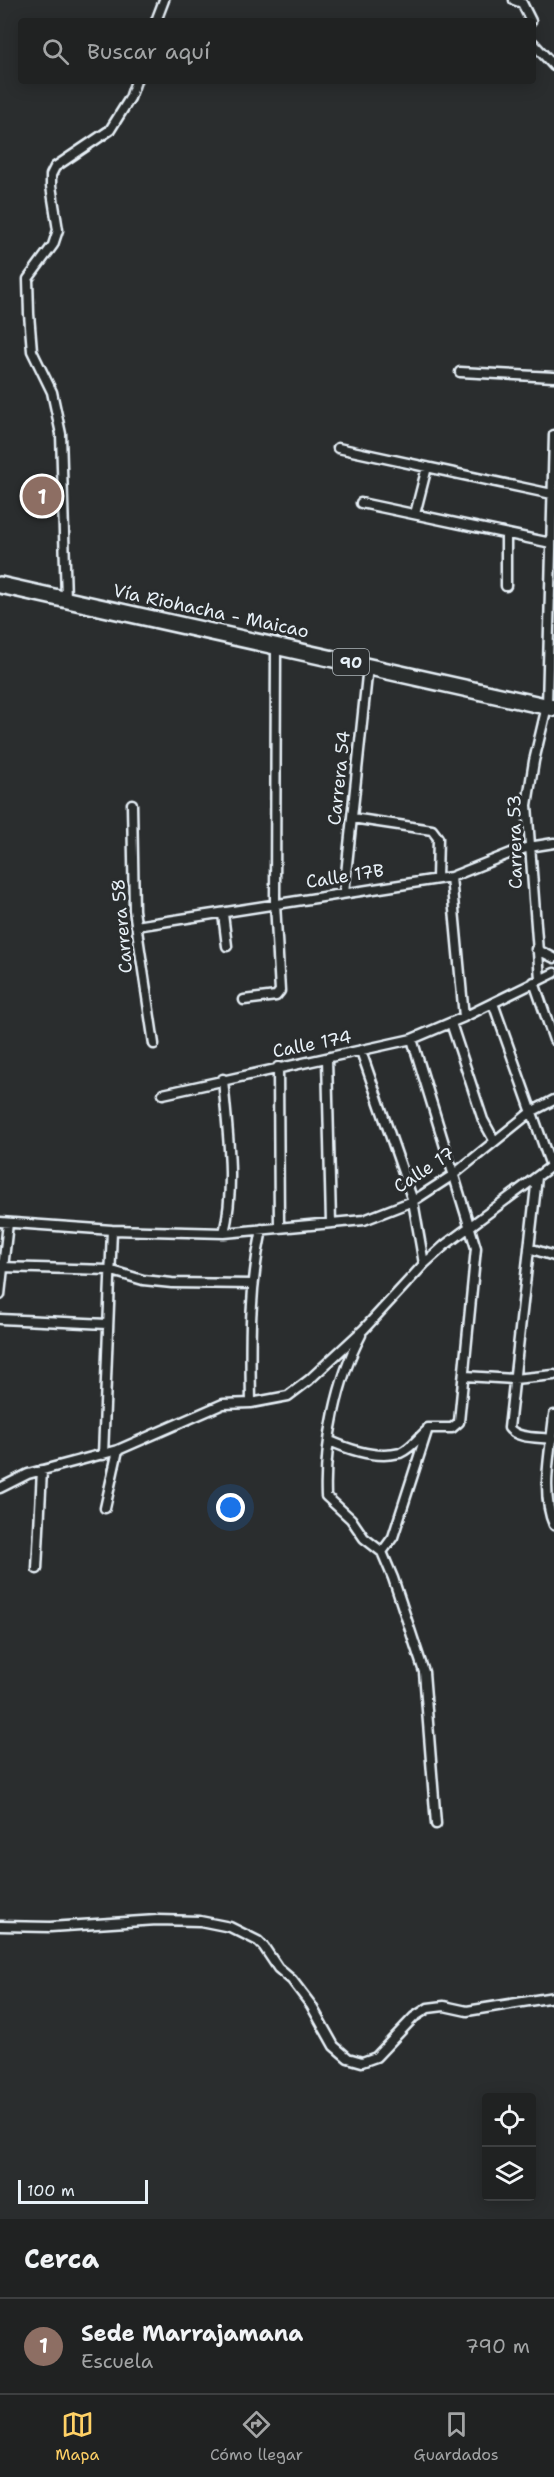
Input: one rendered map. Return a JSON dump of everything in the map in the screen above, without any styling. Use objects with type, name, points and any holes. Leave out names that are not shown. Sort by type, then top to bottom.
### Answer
[{"type":"highway","name":"Vía Riohacha - Maicao","points":[[0,585],[550,707]]},
{"type":"street","points":[[157,18],[164,0]]},
{"type":"street","points":[[514,0],[522,3],[530,18]]},
{"type":"street","points":[[536,46],[554,66]]},
{"type":"street","points":[[66,599],[61,434],[52,392],[32,351],[28,279],[53,245],[58,230],[51,186],[51,175],[55,167],[110,130],[130,98],[135,84]]},
{"type":"street","points":[[460,372],[554,377]]},
{"type":"street","name":"Carrera 53","points":[[554,435],[550,707],[534,761],[527,805],[537,981],[554,1040]]},
{"type":"street","points":[[338,448],[552,494]]},
{"type":"street","points":[[415,514],[427,467]]},
{"type":"street","points":[[361,503],[551,543]]},
{"type":"street","points":[[506,534],[506,586]]},
{"type":"street","points":[[244,1000],[276,996],[280,991],[275,903],[276,645]]},
{"type":"street","name":"Carrera 54","points":[[344,893],[368,666]]},
{"type":"street","name":"Carrera 58","points":[[132,804],[136,926],[154,1044]]},
{"type":"street","points":[[352,818],[432,830],[438,838],[437,879]]},
{"type":"street","name":"Calle 17B","points":[[136,926],[451,877],[529,847],[554,843]]},
{"type":"street","points":[[451,877],[464,1017]]},
{"type":"street","points":[[223,914],[227,945]]},
{"type":"street","points":[[536,949],[554,958]]},
{"type":"street","name":"Calle 174","points":[[163,1094],[412,1039],[464,1017],[554,973]]},
{"type":"street","points":[[0,1488],[28,1474],[118,1450],[223,1404],[251,1403],[288,1396],[309,1380],[364,1329],[424,1264],[470,1226],[553,1165],[531,1112],[493,1003]]},
{"type":"street","points":[[451,1023],[483,1120],[494,1140]]},
{"type":"street","points":[[330,1441],[362,1452],[383,1454],[400,1452],[415,1443],[428,1428],[452,1428],[459,1422],[476,1248],[412,1039]]},
{"type":"street","points":[[361,1051],[413,1201],[424,1264]]},
{"type":"street","points":[[327,1058],[331,1223]]},
{"type":"street","points":[[278,1067],[279,1228]]},
{"type":"street","points":[[223,1079],[229,1160],[228,1214],[224,1233]]},
{"type":"street","name":"Calle 17","points":[[4,1222],[112,1230],[224,1233],[364,1220],[413,1201],[453,1175],[531,1112],[554,1100]]},
{"type":"street","points":[[537,1177],[509,1428],[513,1433],[519,1435],[552,1439]]},
{"type":"street","points":[[0,1295],[4,1222]]},
{"type":"street","points":[[103,1455],[112,1230]]},
{"type":"street","points":[[251,1403],[250,1316],[262,1230]]},
{"type":"street","points":[[529,1248],[554,1256]]},
{"type":"street","points":[[2,1267],[109,1270],[143,1280],[172,1283],[253,1284]]},
{"type":"street","points":[[0,1318],[107,1324]]},
{"type":"street","points":[[364,1329],[351,1354],[340,1385],[325,1467],[326,1496],[351,1519],[364,1538],[382,1552],[393,1578],[424,1672],[436,1824]]},
{"type":"street","points":[[465,1376],[514,1379],[554,1375]]},
{"type":"street","points":[[554,1415],[549,1510],[554,1525]]},
{"type":"street","points":[[382,1552],[393,1536],[428,1428]]},
{"type":"street","points":[[105,1508],[118,1450]]},
{"type":"street","points":[[38,1569],[42,1470]]},
{"type":"street","points":[[0,1926],[50,1927],[157,1920],[200,1921],[230,1927],[258,1941],[278,1968],[298,1988],[325,2028],[334,2046],[348,2058],[362,2062],[376,2057],[414,2017],[428,2008],[444,2006],[467,2011],[554,1997]]},
{"type":"place","name":"Sede Marrajamana","points":[[42,496]]}]
